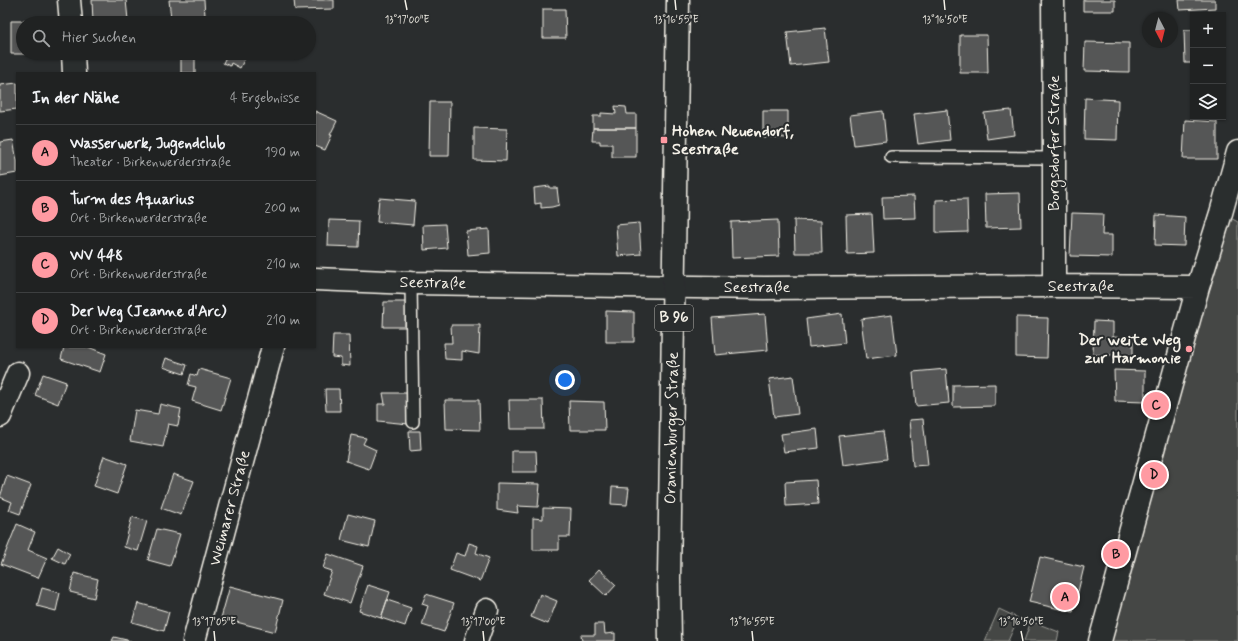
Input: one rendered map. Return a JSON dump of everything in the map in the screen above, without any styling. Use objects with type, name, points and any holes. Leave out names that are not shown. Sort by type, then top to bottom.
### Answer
[{"type":"street","points":[[69,0],[70,16]]},
{"type":"street","name":"Oranienburger Straße","points":[[670,641],[669,578],[678,0]]},
{"type":"street","name":"Borgsdorfer Straße","points":[[1053,0],[1054,286]]},
{"type":"street","points":[[73,60],[74,72]]},
{"type":"street","points":[[1100,641],[1198,287],[1238,152]]},
{"type":"street","name":"Seestraße","points":[[316,279],[411,283],[780,288],[1054,286],[1198,287]]},
{"type":"street","name":"Weimarer Straße","points":[[194,641],[273,348]]},
{"type":"street","points":[[0,416],[18,373]]},
{"type":"street","points":[[476,641],[487,610]]},
{"type":"lane","points":[[891,157],[1054,158]]},
{"type":"lane","points":[[411,283],[413,422]]},
{"type":"shaded area","points":[[1221,213],[1238,222],[1238,641],[1107,641]]},
{"type":"shaded area","points":[[999,609],[1018,618],[1008,641],[985,641]]},
{"type":"shaded area","points":[[1031,621],[1059,632],[1057,641],[1024,641]]},
{"type":"building","points":[[92,0],[126,0],[128,16],[93,16]]},
{"type":"building","points":[[169,0],[204,0],[205,16],[171,16]]},
{"type":"building","points":[[294,0],[334,0],[334,9],[295,10]]},
{"type":"building","points":[[1083,0],[1115,0],[1115,11],[1083,11]]},
{"type":"building","points":[[1179,0],[1215,0],[1215,8],[1180,10]]},
{"type":"building","points":[[543,9],[565,9],[566,38],[543,38]]},
{"type":"building","points":[[11,21],[16,21],[16,54],[11,54]]},
{"type":"building","points":[[825,28],[829,62],[791,66],[787,32]]},
{"type":"building","points":[[1184,30],[1190,30],[1190,63],[1185,63]]},
{"type":"building","points":[[960,35],[987,35],[988,73],[960,73]]},
{"type":"building","points":[[1085,42],[1129,43],[1129,72],[1084,71]]},
{"type":"building","points":[[181,60],[195,60],[195,72],[181,72]]},
{"type":"building","points":[[224,60],[244,60],[240,68],[231,63],[230,66],[223,63]]},
{"type":"building","points":[[16,83],[16,109],[0,111],[0,85]]},
{"type":"building","points":[[1085,98],[1118,100],[1117,140],[1084,139]]},
{"type":"building","points":[[430,102],[450,102],[449,156],[429,156]]},
{"type":"building","points":[[615,106],[626,107],[627,114],[636,114],[636,128],[593,128],[593,116],[601,116],[601,113],[616,114]]},
{"type":"building","points":[[947,110],[950,140],[918,144],[914,114]]},
{"type":"building","points":[[1011,110],[1014,135],[987,139],[984,113]]},
{"type":"building","points":[[316,111],[337,121],[325,150],[316,146]]},
{"type":"building","points":[[763,111],[788,111],[788,138],[763,137]]},
{"type":"building","points":[[883,111],[886,141],[854,145],[850,115]]},
{"type":"building","points":[[1185,120],[1217,122],[1217,159],[1183,159]]},
{"type":"building","points":[[474,128],[507,129],[506,161],[474,160]]},
{"type":"building","points":[[593,128],[636,128],[636,157],[612,157],[612,144],[600,144],[600,141],[592,141]]},
{"type":"building","points":[[13,140],[16,156],[16,173],[0,176],[0,142]]},
{"type":"building","points":[[550,186],[550,188],[557,188],[559,205],[541,208],[541,203],[535,204],[534,188]]},
{"type":"building","points":[[1020,193],[1021,227],[986,228],[985,194]]},
{"type":"building","points":[[914,196],[915,218],[883,219],[882,197]]},
{"type":"building","points":[[379,198],[415,201],[413,225],[377,222]]},
{"type":"building","points":[[967,199],[968,232],[936,233],[936,200]]},
{"type":"building","points":[[1072,213],[1103,214],[1102,235],[1112,235],[1112,257],[1070,256]]},
{"type":"building","points":[[872,214],[874,253],[847,254],[846,215]]},
{"type":"building","points":[[1156,215],[1185,217],[1184,246],[1155,245]]},
{"type":"building","points":[[329,220],[359,221],[358,247],[328,246]]},
{"type":"building","points":[[778,220],[779,256],[732,258],[731,222]]},
{"type":"building","points":[[794,220],[821,221],[822,253],[795,253]]},
{"type":"building","points":[[639,223],[641,254],[618,256],[616,225]]},
{"type":"building","points":[[445,224],[447,248],[424,250],[423,225]]},
{"type":"building","points":[[489,229],[490,253],[468,255],[466,231]]},
{"type":"building","points":[[384,302],[406,302],[405,327],[383,327]]},
{"type":"building","points":[[606,311],[634,312],[634,342],[606,342]]},
{"type":"building","points":[[765,314],[768,350],[715,355],[712,318]]},
{"type":"building","points":[[842,314],[845,343],[809,347],[806,319]]},
{"type":"building","points":[[892,315],[897,355],[866,359],[861,319]]},
{"type":"building","points":[[1016,317],[1048,318],[1047,358],[1016,357]]},
{"type":"building","points":[[1094,321],[1113,322],[1113,337],[1133,338],[1133,355],[1093,355]]},
{"type":"building","points":[[451,325],[480,325],[479,354],[462,351],[462,360],[445,359],[444,343],[452,343]]},
{"type":"building","points":[[333,335],[349,335],[350,366],[341,365],[341,358],[332,357]]},
{"type":"building","points":[[64,348],[91,348],[106,354],[100,372],[61,359]]},
{"type":"building","points":[[166,358],[187,365],[184,374],[163,367]]},
{"type":"building","points":[[199,369],[231,378],[221,410],[192,401],[196,387],[188,385],[191,374],[197,376]]},
{"type":"building","points":[[946,369],[949,403],[916,406],[913,372]]},
{"type":"building","points":[[1114,370],[1145,371],[1145,402],[1115,401]]},
{"type":"building","points":[[43,374],[66,382],[58,404],[35,395]]},
{"type":"building","points":[[793,376],[798,414],[774,417],[769,379]]},
{"type":"building","points":[[995,384],[995,406],[953,407],[953,385]]},
{"type":"building","points":[[325,389],[339,389],[340,411],[326,411]]},
{"type":"building","points":[[383,393],[409,393],[409,424],[378,421],[378,404],[385,404]]},
{"type":"building","points":[[445,400],[479,400],[480,430],[446,429]]},
{"type":"building","points":[[509,400],[543,400],[544,429],[510,429]]},
{"type":"building","points":[[569,401],[604,402],[605,430],[570,430]]},
{"type":"building","points":[[160,404],[181,409],[178,426],[168,424],[163,447],[130,441],[135,410],[158,414]]},
{"type":"building","points":[[923,419],[928,465],[913,466],[909,420]]},
{"type":"building","points":[[817,429],[819,448],[784,452],[781,434]]},
{"type":"building","points":[[409,431],[420,431],[421,450],[410,451]]},
{"type":"building","points":[[883,431],[887,459],[843,465],[839,436]]},
{"type":"building","points":[[351,435],[366,438],[363,444],[376,450],[369,469],[346,461]]},
{"type":"building","points":[[512,451],[536,451],[537,472],[512,472]]},
{"type":"building","points":[[104,456],[127,464],[117,494],[94,486]]},
{"type":"building","points":[[173,474],[194,481],[181,515],[161,508]]},
{"type":"building","points":[[7,476],[31,485],[20,514],[9,510],[12,502],[0,497]]},
{"type":"building","points":[[816,480],[818,504],[786,506],[785,482]]},
{"type":"building","points":[[497,483],[540,484],[538,507],[517,506],[518,513],[497,510]]},
{"type":"building","points":[[612,487],[629,488],[627,505],[611,504]]},
{"type":"building","points":[[543,508],[571,509],[570,537],[559,537],[559,550],[533,550],[533,518],[543,519]]},
{"type":"building","points":[[348,514],[375,521],[369,547],[341,540]]},
{"type":"building","points":[[132,517],[147,521],[138,551],[124,547]]},
{"type":"building","points":[[17,524],[35,532],[28,550],[47,558],[38,578],[1,564]]},
{"type":"building","points":[[157,529],[180,534],[170,566],[148,560]]},
{"type":"building","points":[[469,543],[478,546],[476,553],[489,558],[480,581],[450,570],[456,553],[465,556]]},
{"type":"building","points":[[58,547],[70,554],[65,564],[52,558]]},
{"type":"building","points":[[328,554],[363,566],[350,603],[324,594],[332,571],[323,568]]},
{"type":"building","points":[[1040,557],[1084,567],[1073,612],[1029,602]]},
{"type":"building","points":[[599,569],[616,585],[606,596],[589,580]]},
{"type":"building","points":[[74,573],[98,579],[94,598],[70,592]]},
{"type":"building","points":[[368,585],[390,592],[381,618],[359,611]]},
{"type":"building","points":[[230,586],[283,600],[275,632],[221,618]]},
{"type":"building","points":[[42,588],[60,593],[56,611],[37,606]]},
{"type":"building","points":[[426,594],[454,603],[444,632],[422,625],[428,606],[422,604]]},
{"type":"building","points":[[540,594],[557,601],[548,624],[531,617]]},
{"type":"building","points":[[387,600],[411,608],[405,626],[381,618]]},
{"type":"building","points":[[138,603],[169,612],[164,631],[132,622]]},
{"type":"building","points":[[595,624],[604,624],[605,634],[615,633],[615,641],[582,641],[581,635],[595,635]]},
{"type":"building","points":[[114,637],[131,641],[112,641]]},
{"type":"place","name":"Hohen Neuendorf, Seestraße","points":[[664,140]]},
{"type":"place","name":"Der weite Weg zur Harmonie","points":[[1189,349]]},
{"type":"place","name":"WV 448","points":[[1156,405]]},
{"type":"place","name":"Der Weg (Jeanne d'Arc)","points":[[1154,475]]},
{"type":"place","name":"Turm des Aquarius","points":[[1116,554]]},
{"type":"place","name":"Wasserwerk, Jugendclub","points":[[1065,597]]}]
